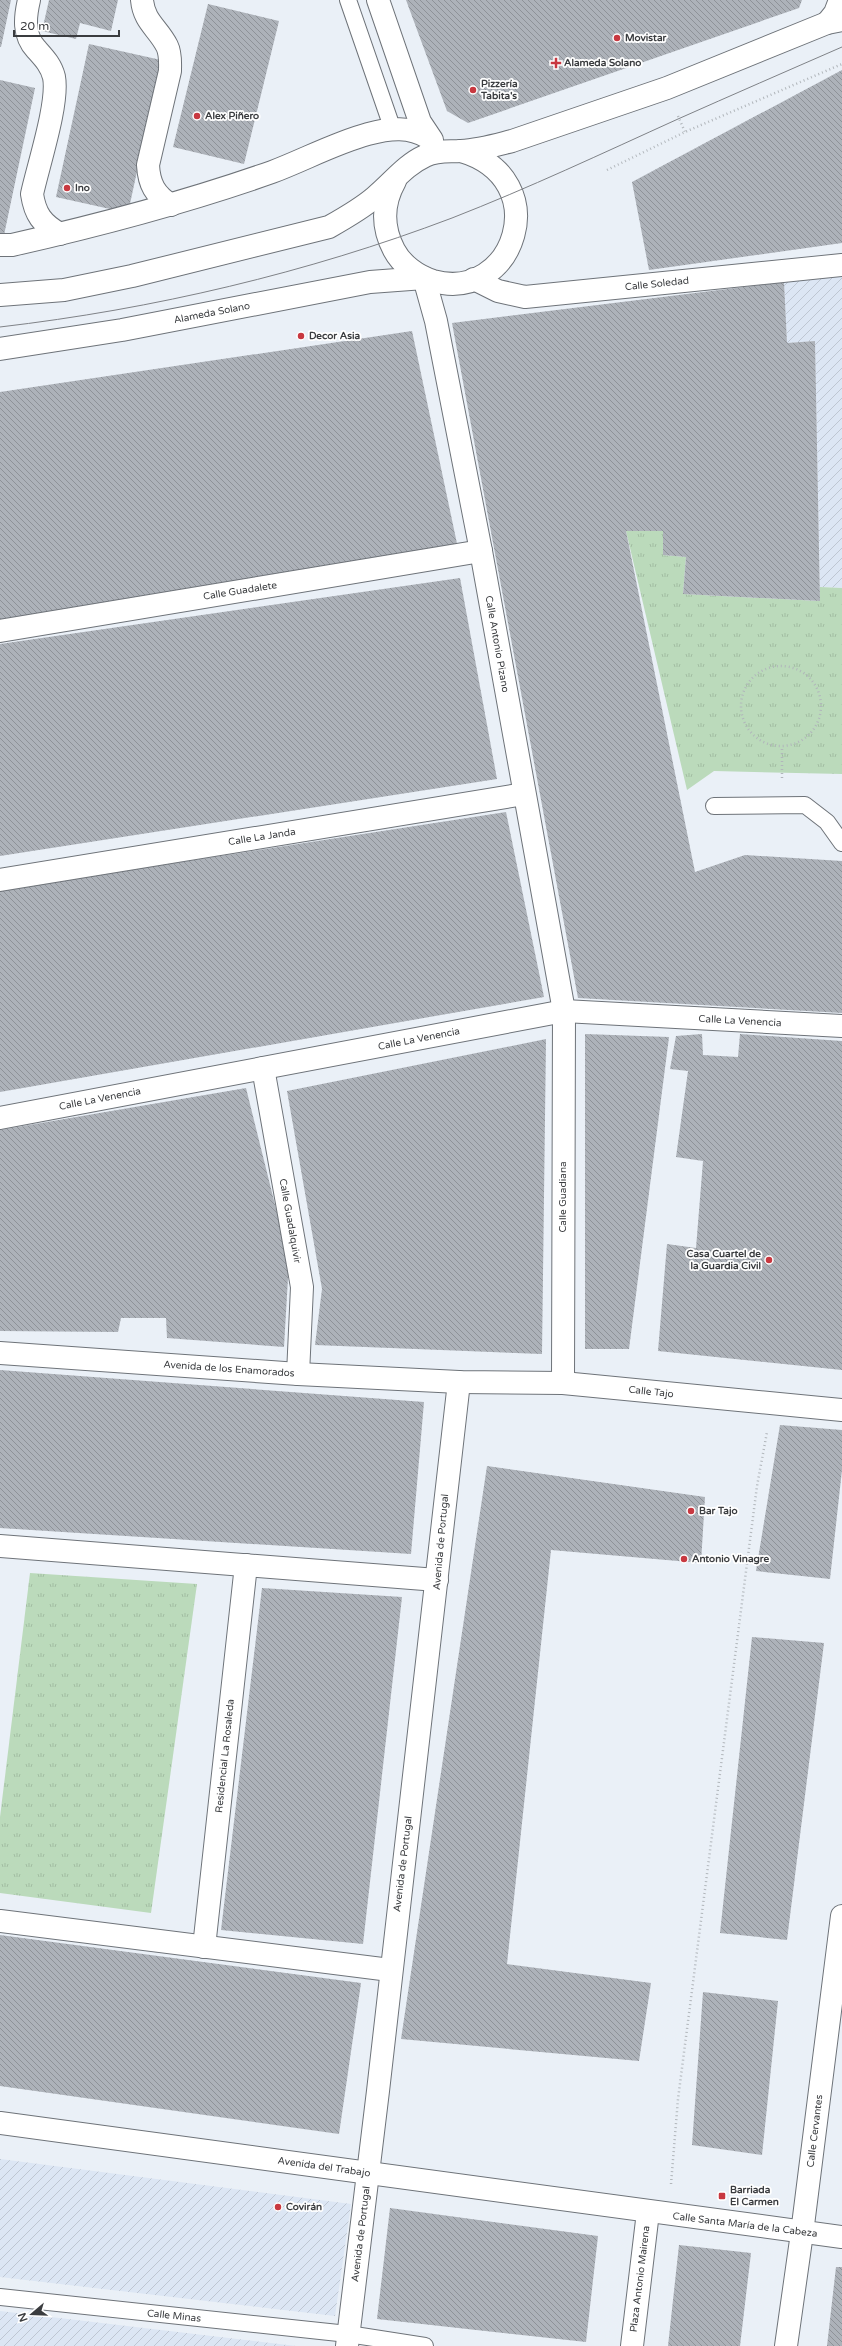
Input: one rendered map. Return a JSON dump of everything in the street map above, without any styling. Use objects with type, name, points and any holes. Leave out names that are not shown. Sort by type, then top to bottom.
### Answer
[{"type":"street","points":[[29,0],[25,18],[27,34],[35,48],[46,59],[54,77],[55,98],[32,194],[34,207],[40,219],[60,234]]},
{"type":"street","points":[[142,0],[149,24],[167,47],[170,59],[170,71],[148,165],[149,177],[153,189],[160,198],[171,204]]},
{"type":"street","points":[[378,0],[420,122],[444,147]]},
{"type":"street","points":[[834,21],[840,0]]},
{"type":"street","name":"Alameda Solano","points":[[0,295],[64,290],[132,276],[307,234],[329,227],[350,215],[376,196],[411,163],[444,147],[512,141],[667,88],[834,21]]},
{"type":"street","points":[[0,245],[12,245],[87,229],[171,204],[272,172],[368,134],[406,128],[418,131],[444,147]]},
{"type":"street","name":"Alameda Solano","points":[[399,175],[390,190],[385,206],[384,223],[388,240],[397,255],[408,268],[424,278],[440,283],[457,283],[474,279],[489,271],[502,259],[511,244],[516,227],[516,210],[509,188],[504,178],[492,166],[477,156],[444,147]]},
{"type":"street","name":"Calle Soledad","points":[[474,279],[498,291],[525,297],[842,265]]},
{"type":"street","name":"Alameda Solano","points":[[0,349],[122,330],[370,282],[424,278]]},
{"type":"street","name":"Calle Antonio Pizano","points":[[424,278],[436,322],[481,551],[564,1011]]},
{"type":"street","name":"Calle Guadalete","points":[[0,631],[481,551]]},
{"type":"street","name":"Calle La Janda","points":[[0,880],[524,794]]},
{"type":"street","name":"Calle La Venencia","points":[[0,1118],[564,1011],[842,1026]]},
{"type":"street","name":"Calle Guadiana","points":[[563,1383],[564,1011]]},
{"type":"street","name":"Calle Guadalquivir","points":[[262,1068],[302,1287],[298,1374]]},
{"type":"street","name":"Avenida de los Enamorados","points":[[0,1353],[298,1374],[459,1382]]},
{"type":"street","name":"Calle Tajo","points":[[459,1382],[563,1383],[842,1410]]},
{"type":"street","name":"Avenida de Portugal","points":[[348,2340],[390,1970],[438,1580],[448,1461],[459,1382]]},
{"type":"street","points":[[0,1546],[438,1580]]},
{"type":"street","name":"Residencial La Rosaleda","points":[[204,1947],[246,1566]]},
{"type":"street","name":"Calle Cervantes","points":[[786,2346],[802,2233],[842,1916]]},
{"type":"street","points":[[0,1921],[390,1970]]},
{"type":"street","name":"Avenida del Trabajo","points":[[0,2123],[658,2213]]},
{"type":"street","name":"Calle Santa María de la Cabeza","points":[[658,2213],[802,2233],[842,2237]]},
{"type":"street","name":"Plaza Antonio Mairena","points":[[632,2346],[658,2213]]},
{"type":"lane","points":[[348,0],[393,130]]},
{"type":"lane","points":[[714,806],[805,805],[827,822],[842,843]]},
{"type":"lane","name":"Calle Minas","points":[[0,2297],[348,2340],[426,2346]]},
{"type":"path","points":[[607,170],[685,132],[842,64]]},
{"type":"path","points":[[782,665],[801,671],[816,685],[821,698],[822,712],[817,726],[808,737],[796,744],[782,747],[761,741],[750,732],[743,720],[741,706],[746,685],[756,674],[768,668],[782,665]]},
{"type":"path","points":[[781,806],[782,747]]},
{"type":"path","points":[[658,2213],[678,2099],[756,1486],[772,1403]]},
{"type":"shaded area","points":[[842,276],[842,588],[820,587],[815,341],[787,343],[784,282]]},
{"type":"shaded area","points":[[0,2159],[351,2204],[335,2316],[0,2277]]},
{"type":"shaded area","points":[[0,2311],[296,2346],[0,2346]]},
{"type":"green space","points":[[626,531],[663,531],[663,555],[686,557],[683,594],[819,601],[820,587],[842,588],[842,774],[714,771],[687,790]]},
{"type":"green space","points":[[30,1573],[197,1584],[151,1913],[0,1893],[0,1817]]},
{"type":"building","points":[[0,0],[11,0],[1,47],[0,47]]},
{"type":"building","points":[[49,0],[118,0],[111,31],[80,23],[76,39],[42,31]]},
{"type":"building","points":[[406,0],[802,0],[799,8],[468,123],[447,111]]},
{"type":"building","points":[[208,4],[279,21],[244,164],[173,147]]},
{"type":"building","points":[[89,44],[161,60],[128,213],[56,197]]},
{"type":"building","points":[[842,70],[842,243],[649,270],[632,182]]},
{"type":"building","points":[[0,80],[35,88],[4,235],[0,234]]},
{"type":"building","points":[[784,282],[787,343],[815,341],[820,601],[683,594],[686,557],[663,555],[663,531],[626,531],[695,872],[745,855],[842,861],[842,1013],[578,998],[452,323]]},
{"type":"building","points":[[412,331],[459,553],[0,620],[0,392]]},
{"type":"building","points":[[460,578],[497,779],[0,856],[0,644]]},
{"type":"building","points":[[506,812],[544,997],[0,1092],[0,890]]},
{"type":"building","points":[[585,1034],[669,1037],[629,1349],[585,1349]]},
{"type":"building","points":[[702,1034],[703,1055],[738,1057],[740,1034],[842,1041],[842,1370],[658,1351],[667,1244],[696,1248],[703,1161],[676,1157],[688,1071],[670,1069],[676,1036]]},
{"type":"building","points":[[546,1039],[542,1354],[315,1345],[322,1289],[287,1091]]},
{"type":"building","points":[[246,1088],[289,1261],[284,1347],[167,1338],[166,1318],[121,1318],[118,1332],[0,1331],[0,1130]]},
{"type":"building","points":[[0,1370],[424,1402],[411,1554],[0,1528]]},
{"type":"building","points":[[780,1425],[842,1430],[842,1470],[830,1579],[756,1571]]},
{"type":"building","points":[[487,1466],[705,1497],[701,1563],[551,1550],[507,1964],[651,1983],[639,2061],[401,2039]]},
{"type":"building","points":[[262,1588],[402,1597],[363,1944],[221,1930]]},
{"type":"building","points":[[752,1637],[824,1643],[787,1940],[720,1933]]},
{"type":"building","points":[[0,1935],[361,1983],[339,2134],[0,2086]]},
{"type":"building","points":[[703,1992],[778,2001],[762,2155],[692,2145]]},
{"type":"building","points":[[390,2208],[598,2236],[586,2342],[377,2319]]},
{"type":"building","points":[[679,2245],[751,2253],[740,2346],[668,2346]]},
{"type":"building","points":[[836,2267],[842,2267],[842,2346],[827,2346]]},
{"type":"tram line","points":[[0,327],[115,310],[172,299],[286,272],[397,238],[509,195],[842,47]]},
{"type":"place","name":"Movistar","points":[[617,38]]},
{"type":"place","name":"Alameda Solano","points":[[556,63]]},
{"type":"place","name":"Pizzería Tabita's","points":[[473,90]]},
{"type":"place","name":"Alex Piñero","points":[[197,116]]},
{"type":"place","name":"Ino","points":[[67,188]]},
{"type":"place","name":"Decor Asia","points":[[301,336]]},
{"type":"place","name":"Casa Cuartel de la Guardia Civil","points":[[769,1260]]},
{"type":"place","name":"Bar Tajo","points":[[691,1511]]},
{"type":"place","name":"Antonio Vinagre","points":[[684,1559]]},
{"type":"place","name":"Barriada El Carmen","points":[[722,2196]]},
{"type":"place","name":"Covirán","points":[[278,2207]]}]
